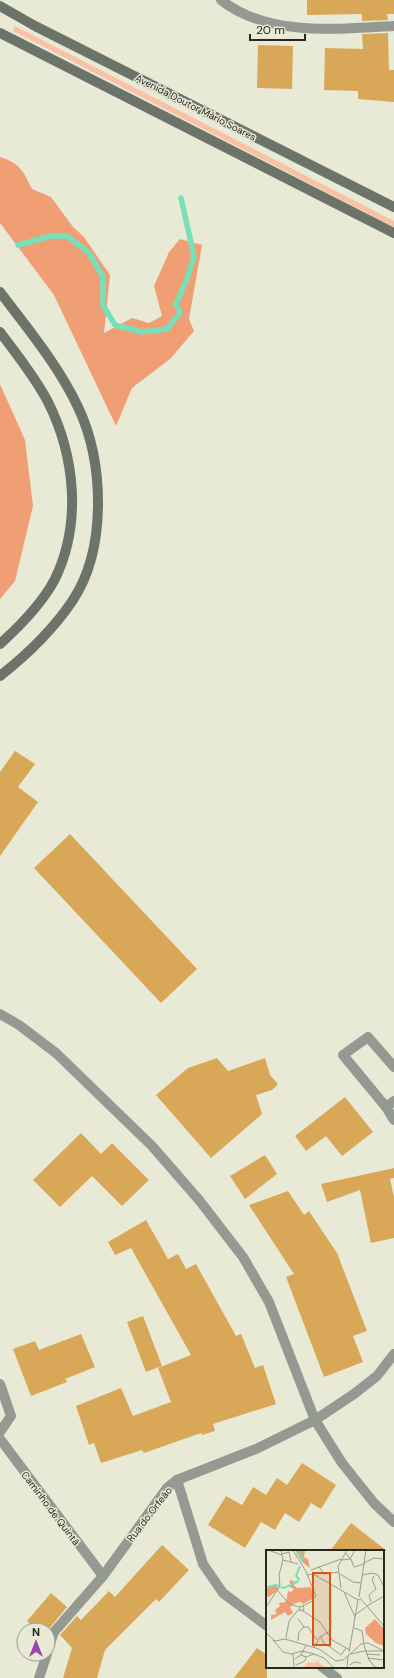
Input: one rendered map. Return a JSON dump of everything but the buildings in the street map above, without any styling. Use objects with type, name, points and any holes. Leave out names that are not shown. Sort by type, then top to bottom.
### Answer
[{"type":"main road","name":"Avenida Doutor Mário Soares","points":[[0,6],[29,23],[394,208]]},
{"type":"main road","points":[[0,33],[394,233]]},
{"type":"main road","points":[[0,292],[44,350],[77,407],[85,425],[93,453],[97,479],[98,509],[95,538],[87,569],[74,599],[47,635],[21,660],[0,676]]},
{"type":"main road","points":[[0,332],[34,377],[48,403],[59,428],[68,455],[72,484],[72,508],[68,545],[54,580],[38,605],[0,644]]},
{"type":"street","points":[[221,0],[232,9],[258,19],[290,27],[342,29],[394,26]]},
{"type":"street","points":[[0,1014],[19,1025],[73,1070],[152,1146],[199,1200],[243,1257],[269,1302],[315,1420],[342,1463],[374,1503],[394,1522]]},
{"type":"street","points":[[394,1067],[368,1037],[343,1055],[390,1104],[394,1120]]},
{"type":"street","name":"Rua do Orfeão","points":[[56,1630],[103,1576],[167,1488],[177,1480],[256,1449],[315,1420],[354,1394],[377,1376],[394,1354]]},
{"type":"street","points":[[0,1384],[11,1416],[0,1432]]},
{"type":"street","name":"Caminho de Quintã","points":[[0,1439],[103,1576]]},
{"type":"street","points":[[177,1480],[203,1564],[223,1593],[266,1625]]},
{"type":"street","points":[[39,1678],[44,1662]]},
{"type":"street","points":[[323,1668],[337,1678]]},
{"type":"shaded area","points":[[15,26],[394,221],[394,227],[13,31]]},
{"type":"shaded area","points":[[0,157],[7,159],[20,168],[32,189],[51,197],[73,227],[84,237],[110,275],[104,333],[132,318],[149,323],[162,316],[154,286],[169,252],[180,239],[202,245],[189,319],[194,331],[170,359],[132,388],[116,426],[54,295],[0,223]]},
{"type":"shaded area","points":[[0,384],[25,440],[33,506],[15,581],[0,599]]},
{"type":"waterway","points":[[18,245],[51,236],[67,236],[89,253],[103,277],[103,305],[115,325],[142,332],[167,329],[180,313],[176,304],[187,279],[194,256],[181,198]]}]
